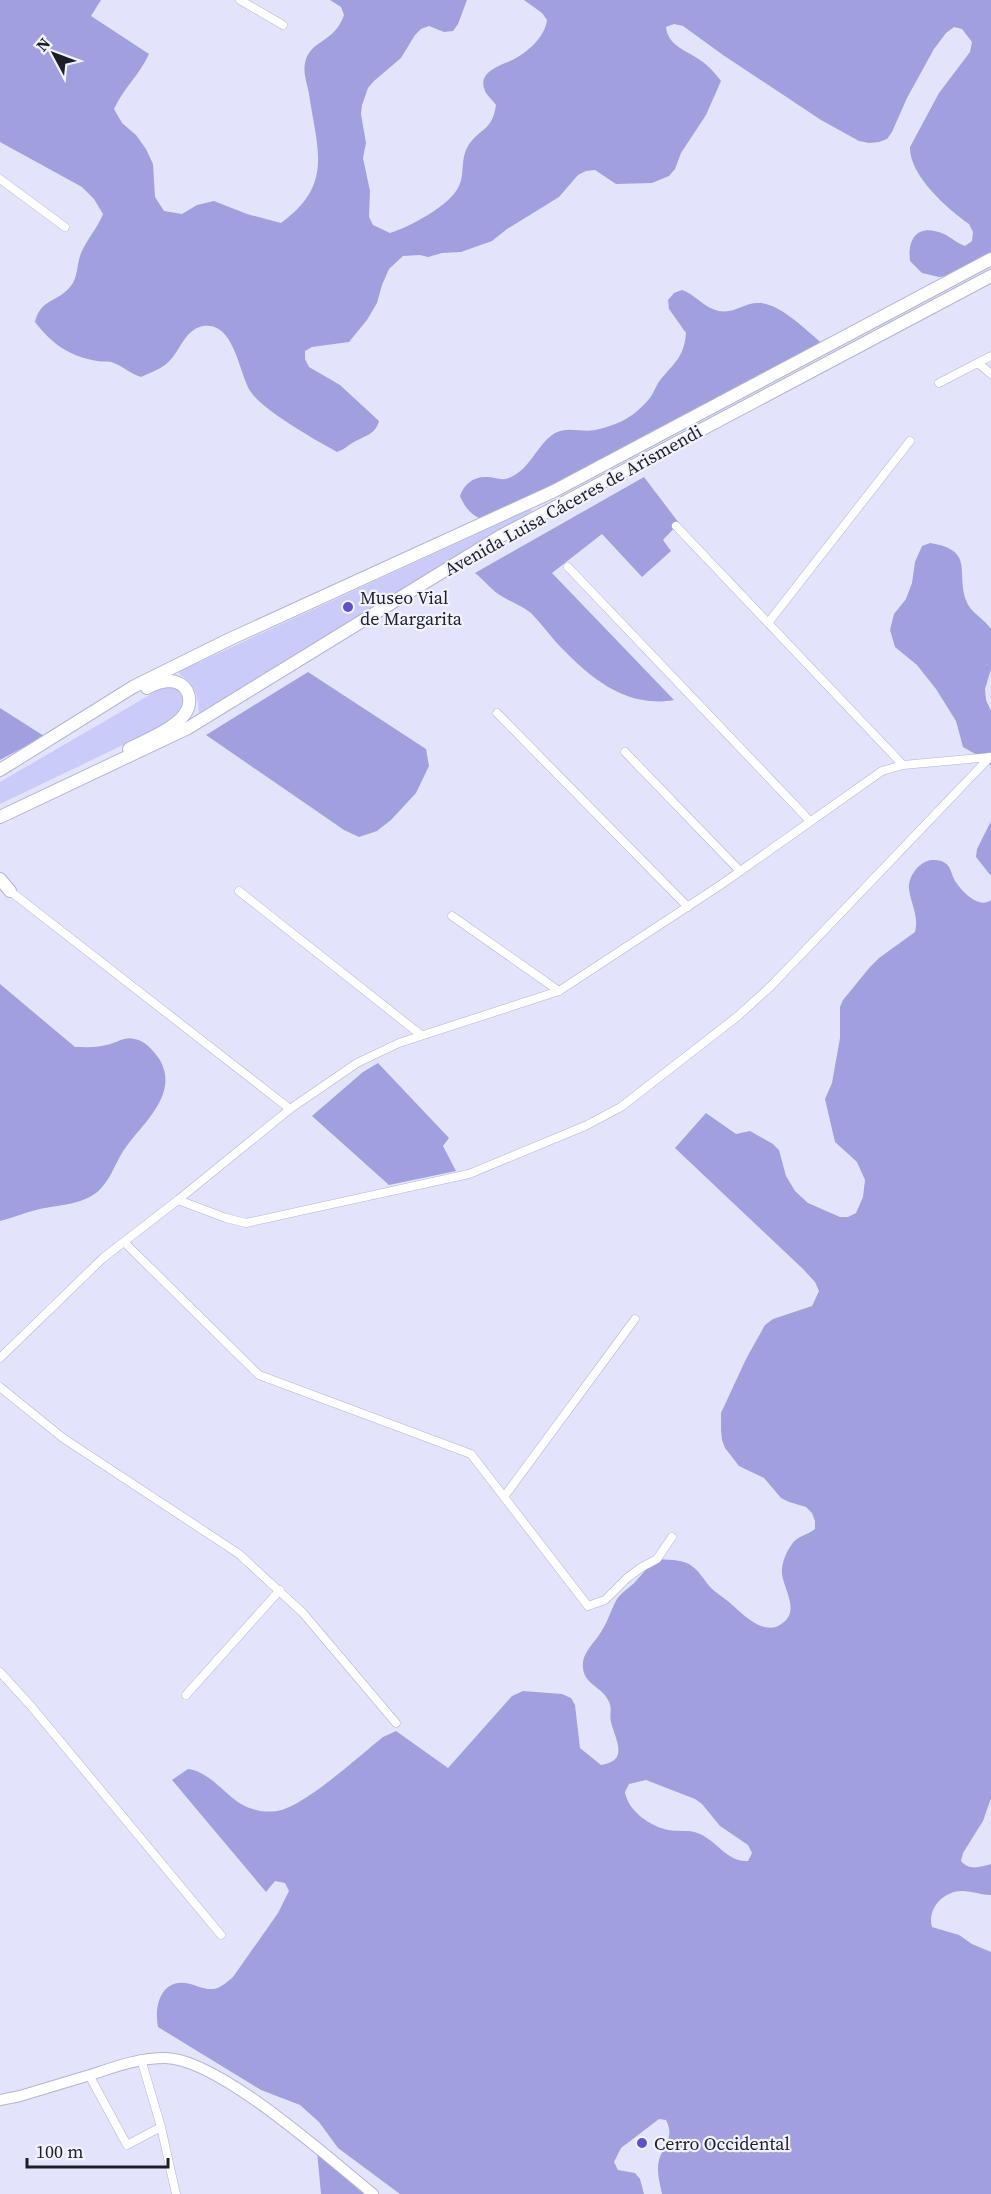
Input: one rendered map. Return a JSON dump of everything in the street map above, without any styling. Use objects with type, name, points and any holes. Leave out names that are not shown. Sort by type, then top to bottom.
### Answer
[{"type":"main road","name":"Avenida Luisa Cáceres de Arismendi","points":[[0,770],[133,687],[230,639],[554,491],[991,259]]},
{"type":"main road","name":"Avenida Luisa Cáceres de Arismendi","points":[[0,817],[188,728],[355,624],[508,533],[989,278]]},
{"type":"main road","points":[[44,797],[175,723],[188,710],[189,693],[178,683],[164,682],[152,685],[62,731]]},
{"type":"main road","points":[[0,824],[12,811]]},
{"type":"street","points":[[240,0],[283,25]]},
{"type":"street","points":[[0,179],[64,227]]},
{"type":"street","points":[[939,383],[991,356]]},
{"type":"street","points":[[978,363],[991,374]]},
{"type":"street","points":[[768,624],[910,441]]},
{"type":"street","points":[[676,526],[903,765]]},
{"type":"street","points":[[568,567],[810,821]]},
{"type":"street","points":[[497,713],[688,907]]},
{"type":"street","points":[[624,752],[740,871]]},
{"type":"street","points":[[0,1358],[103,1258],[290,1109],[357,1063],[421,1035],[559,991],[688,907],[882,771],[903,765],[990,757]]},
{"type":"street","points":[[178,1200],[246,1223],[327,1206],[469,1174],[585,1126],[621,1107],[738,1016],[771,986],[990,757]]},
{"type":"street","points":[[3,885],[290,1109]]},
{"type":"street","points":[[239,891],[421,1035]]},
{"type":"street","points":[[452,916],[559,991]]},
{"type":"street","points":[[124,1242],[259,1375],[471,1454],[588,1606],[605,1599],[627,1578],[657,1559],[672,1537]]},
{"type":"street","points":[[504,1497],[635,1319]]},
{"type":"street","points":[[0,1387],[63,1438],[239,1554],[303,1613],[396,1723]]},
{"type":"street","points":[[186,1695],[280,1590]]},
{"type":"street","points":[[0,1672],[32,1706],[221,1935]]},
{"type":"street","points":[[0,2100],[141,2059],[168,2058],[194,2064],[211,2072],[288,2124],[373,2194]]},
{"type":"street","points":[[141,2059],[161,2127],[176,2194]]},
{"type":"street","points":[[89,2075],[127,2145],[161,2127]]},
{"type":"shaded area","points":[[0,0],[101,0],[91,16],[149,54],[114,109],[122,123],[136,135],[146,149],[153,164],[155,197],[164,211],[182,214],[197,205],[214,201],[247,214],[281,223],[298,209],[309,195],[315,180],[318,149],[305,63],[312,49],[329,37],[344,15],[341,7],[330,0],[467,0],[453,31],[444,32],[429,26],[421,29],[415,35],[401,58],[368,88],[362,105],[361,114],[366,143],[363,158],[370,191],[369,217],[373,225],[390,233],[418,221],[438,208],[454,194],[459,186],[468,146],[489,125],[494,114],[496,105],[485,91],[484,78],[493,69],[526,51],[540,37],[546,26],[547,20],[542,13],[524,0],[991,0],[991,252],[948,276],[939,277],[922,273],[910,261],[913,239],[921,231],[928,230],[944,234],[965,246],[972,241],[973,232],[969,224],[950,210],[922,180],[911,158],[910,147],[939,93],[970,52],[972,42],[962,29],[954,27],[946,33],[934,49],[887,139],[869,143],[859,141],[821,120],[683,26],[674,24],[666,27],[670,39],[678,47],[706,65],[721,81],[706,115],[681,153],[675,169],[669,176],[652,183],[616,184],[595,170],[586,171],[578,175],[559,197],[492,241],[461,252],[442,253],[428,257],[403,256],[389,269],[377,303],[349,342],[312,347],[305,351],[305,359],[309,367],[340,385],[379,421],[372,432],[337,452],[291,425],[257,399],[247,384],[229,340],[214,327],[196,328],[186,337],[165,365],[141,377],[115,363],[87,359],[62,348],[35,322],[41,309],[65,292],[73,283],[82,251],[103,214],[94,199],[82,187],[0,142]]},
{"type":"shaded area","points":[[682,290],[709,307],[720,311],[731,311],[758,303],[775,307],[823,344],[486,520],[470,511],[460,496],[470,482],[482,477],[503,479],[514,476],[527,465],[548,438],[555,433],[565,430],[590,431],[611,426],[631,415],[651,397],[659,381],[678,359],[683,348],[686,333],[669,309],[668,300],[674,293]]},
{"type":"shaded area","points":[[644,477],[679,523],[663,540],[671,551],[642,577],[602,534],[552,573],[674,700],[639,699],[608,687],[567,654],[531,613],[499,595],[475,573]]},
{"type":"shaded area","name":"Museo Vial de Margarita","points":[[531,509],[533,512],[199,713],[195,690],[189,681],[179,674],[180,671]]},
{"type":"shaded area","points":[[930,543],[944,546],[959,557],[963,590],[968,605],[991,629],[991,669],[985,689],[986,700],[991,711],[991,766],[986,760],[963,747],[956,721],[936,689],[917,665],[895,647],[890,630],[894,614],[906,599],[912,583],[915,562],[922,546]]},
{"type":"shaded area","points":[[308,672],[426,749],[429,766],[416,793],[391,820],[377,831],[359,837],[344,830],[206,735]]},
{"type":"shaded area","points":[[165,686],[180,692],[185,708],[169,723],[0,804],[0,782]]},
{"type":"shaded area","points":[[0,708],[44,736],[0,760]]},
{"type":"shaded area","points":[[991,821],[991,876],[976,857],[977,849]]},
{"type":"shaded area","points":[[939,860],[947,865],[961,888],[976,901],[991,900],[991,1798],[983,1821],[963,1853],[961,1861],[971,1867],[991,1864],[991,1895],[962,1891],[949,1894],[938,1902],[931,1920],[932,1927],[959,1935],[972,1944],[991,1952],[991,2194],[662,2194],[658,2164],[668,2141],[669,2132],[666,2120],[659,2119],[621,2148],[614,2162],[618,2170],[635,2173],[640,2179],[644,2194],[400,2194],[338,2148],[319,2122],[300,2105],[261,2090],[158,2027],[158,2004],[164,1991],[176,1983],[213,1989],[226,1983],[233,1977],[278,1913],[289,1891],[285,1883],[275,1881],[266,1892],[172,1780],[188,1769],[196,1771],[210,1778],[245,1806],[263,1811],[277,1811],[316,1791],[383,1737],[396,1731],[448,1768],[512,1696],[523,1691],[562,1694],[571,1698],[575,1705],[580,1748],[601,1765],[610,1763],[618,1754],[618,1748],[611,1722],[610,1706],[602,1692],[586,1678],[583,1668],[584,1658],[603,1628],[617,1599],[657,1559],[677,1560],[689,1564],[713,1590],[755,1623],[769,1628],[777,1627],[784,1622],[788,1617],[790,1605],[782,1574],[783,1562],[794,1541],[815,1529],[815,1521],[812,1513],[806,1507],[781,1498],[764,1478],[739,1466],[725,1448],[722,1440],[721,1413],[765,1325],[773,1319],[812,1306],[819,1291],[815,1282],[803,1269],[675,1148],[706,1113],[736,1134],[750,1131],[773,1144],[779,1150],[786,1176],[795,1191],[808,1203],[840,1217],[848,1217],[856,1213],[863,1197],[865,1180],[857,1162],[835,1142],[825,1099],[832,1083],[840,1038],[840,1007],[843,1000],[879,958],[915,932],[916,920],[909,884],[915,870],[927,861]],"holes":[[[646,1780],[695,1799],[720,1826],[748,1845],[752,1853],[748,1861],[728,1855],[696,1832],[668,1830],[654,1825],[635,1811],[625,1792],[629,1784]]]},
{"type":"shaded area","points":[[0,984],[75,1047],[102,1046],[127,1038],[144,1043],[160,1060],[165,1072],[165,1084],[157,1107],[126,1147],[105,1183],[96,1193],[76,1202],[35,1210],[0,1221]]},
{"type":"shaded area","points":[[378,1063],[449,1138],[443,1146],[456,1171],[389,1185],[312,1116],[363,1072]]},
{"type":"shaded area","points":[[317,2151],[364,2194],[321,2194]]},
{"type":"place","name":"Museo Vial de Margarita","points":[[348,607]]},
{"type":"place","name":"Cerro Occidental","points":[[642,2143]]}]
